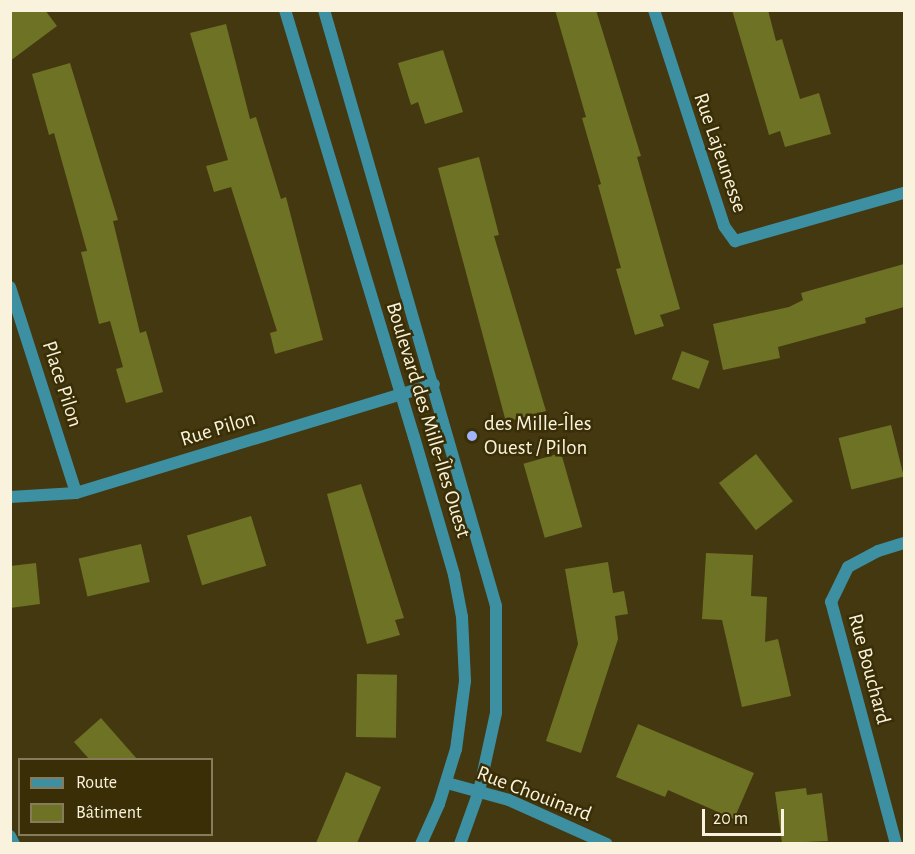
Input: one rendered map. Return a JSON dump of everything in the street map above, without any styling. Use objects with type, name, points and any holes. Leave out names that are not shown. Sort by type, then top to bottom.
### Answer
[{"type":"street","name":"Boulevard des Mille-Îles Ouest","points":[[285,10],[454,575],[464,636],[463,703],[447,783],[421,843]]},
{"type":"street","name":"Boulevard des Mille-Îles Ouest","points":[[324,10],[434,384],[496,606],[496,713],[479,791],[460,843]]},
{"type":"street","name":"Rue Lajeunesse","points":[[654,10],[724,226],[735,241],[904,193]]},
{"type":"street","name":"Place Pilon","points":[[10,287],[76,493]]},
{"type":"street","name":"Rue Pilon","points":[[10,497],[76,493],[434,384]]},
{"type":"street","name":"Rue Bouchard","points":[[896,843],[831,602],[848,567],[878,551],[904,543]]},
{"type":"street","name":"Rue Chouinard","points":[[447,783],[479,791],[607,843]]},
{"type":"street","points":[[10,836],[14,843]]},
{"type":"building","points":[[10,10],[45,10],[57,26],[10,61]]},
{"type":"building","points":[[555,10],[596,10],[641,156],[637,157],[680,309],[660,315],[664,326],[635,335],[616,269],[621,268],[598,185],[601,184],[582,118],[586,117]]},
{"type":"building","points":[[732,10],[768,10],[776,41],[782,39],[800,99],[819,93],[831,134],[785,147],[780,131],[769,135]]},
{"type":"building","points":[[226,24],[250,119],[256,117],[281,199],[286,197],[323,340],[275,354],[270,333],[277,331],[231,187],[214,192],[206,166],[228,160],[190,33]]},
{"type":"building","points":[[443,50],[463,112],[425,124],[418,102],[411,105],[398,63]]},
{"type":"building","points":[[70,63],[118,220],[113,221],[140,333],[146,331],[163,392],[126,403],[116,369],[123,367],[110,321],[99,324],[81,252],[87,251],[54,133],[49,135],[32,74]]},
{"type":"building","points":[[479,157],[499,235],[494,236],[546,411],[506,422],[438,168]]},
{"type":"building","points":[[904,264],[904,307],[865,318],[866,323],[778,347],[780,358],[723,370],[713,324],[789,307],[803,300],[801,293]]},
{"type":"building","points":[[682,351],[709,361],[699,389],[672,379]]},
{"type":"building","points":[[891,425],[904,476],[851,489],[839,438]]},
{"type":"building","points":[[561,453],[582,527],[545,538],[524,464]]},
{"type":"building","points":[[756,454],[793,501],[756,530],[719,483]]},
{"type":"building","points":[[361,484],[404,618],[395,620],[400,635],[367,644],[327,494]]},
{"type":"building","points":[[251,516],[266,566],[202,585],[187,536]]},
{"type":"building","points":[[141,544],[150,582],[87,596],[79,558]]},
{"type":"building","points":[[706,553],[753,555],[751,596],[767,597],[765,642],[778,639],[791,696],[742,707],[722,620],[702,619]]},
{"type":"building","points":[[608,562],[613,593],[624,591],[628,614],[615,616],[618,639],[581,753],[546,741],[578,644],[565,569]]},
{"type":"building","points":[[36,563],[40,604],[10,608],[10,566]]},
{"type":"building","points":[[357,674],[397,675],[396,738],[356,737]]},
{"type":"building","points":[[101,718],[136,758],[88,758],[74,742]]},
{"type":"building","points":[[638,724],[754,773],[734,819],[668,790],[665,797],[616,777]]},
{"type":"building","points":[[346,772],[381,787],[357,843],[316,843]]},
{"type":"building","points":[[806,788],[807,795],[822,793],[828,841],[782,843],[775,792]]},
{"type":"place","name":"des Mille-Îles Ouest / Pilon","points":[[472,436]]}]
